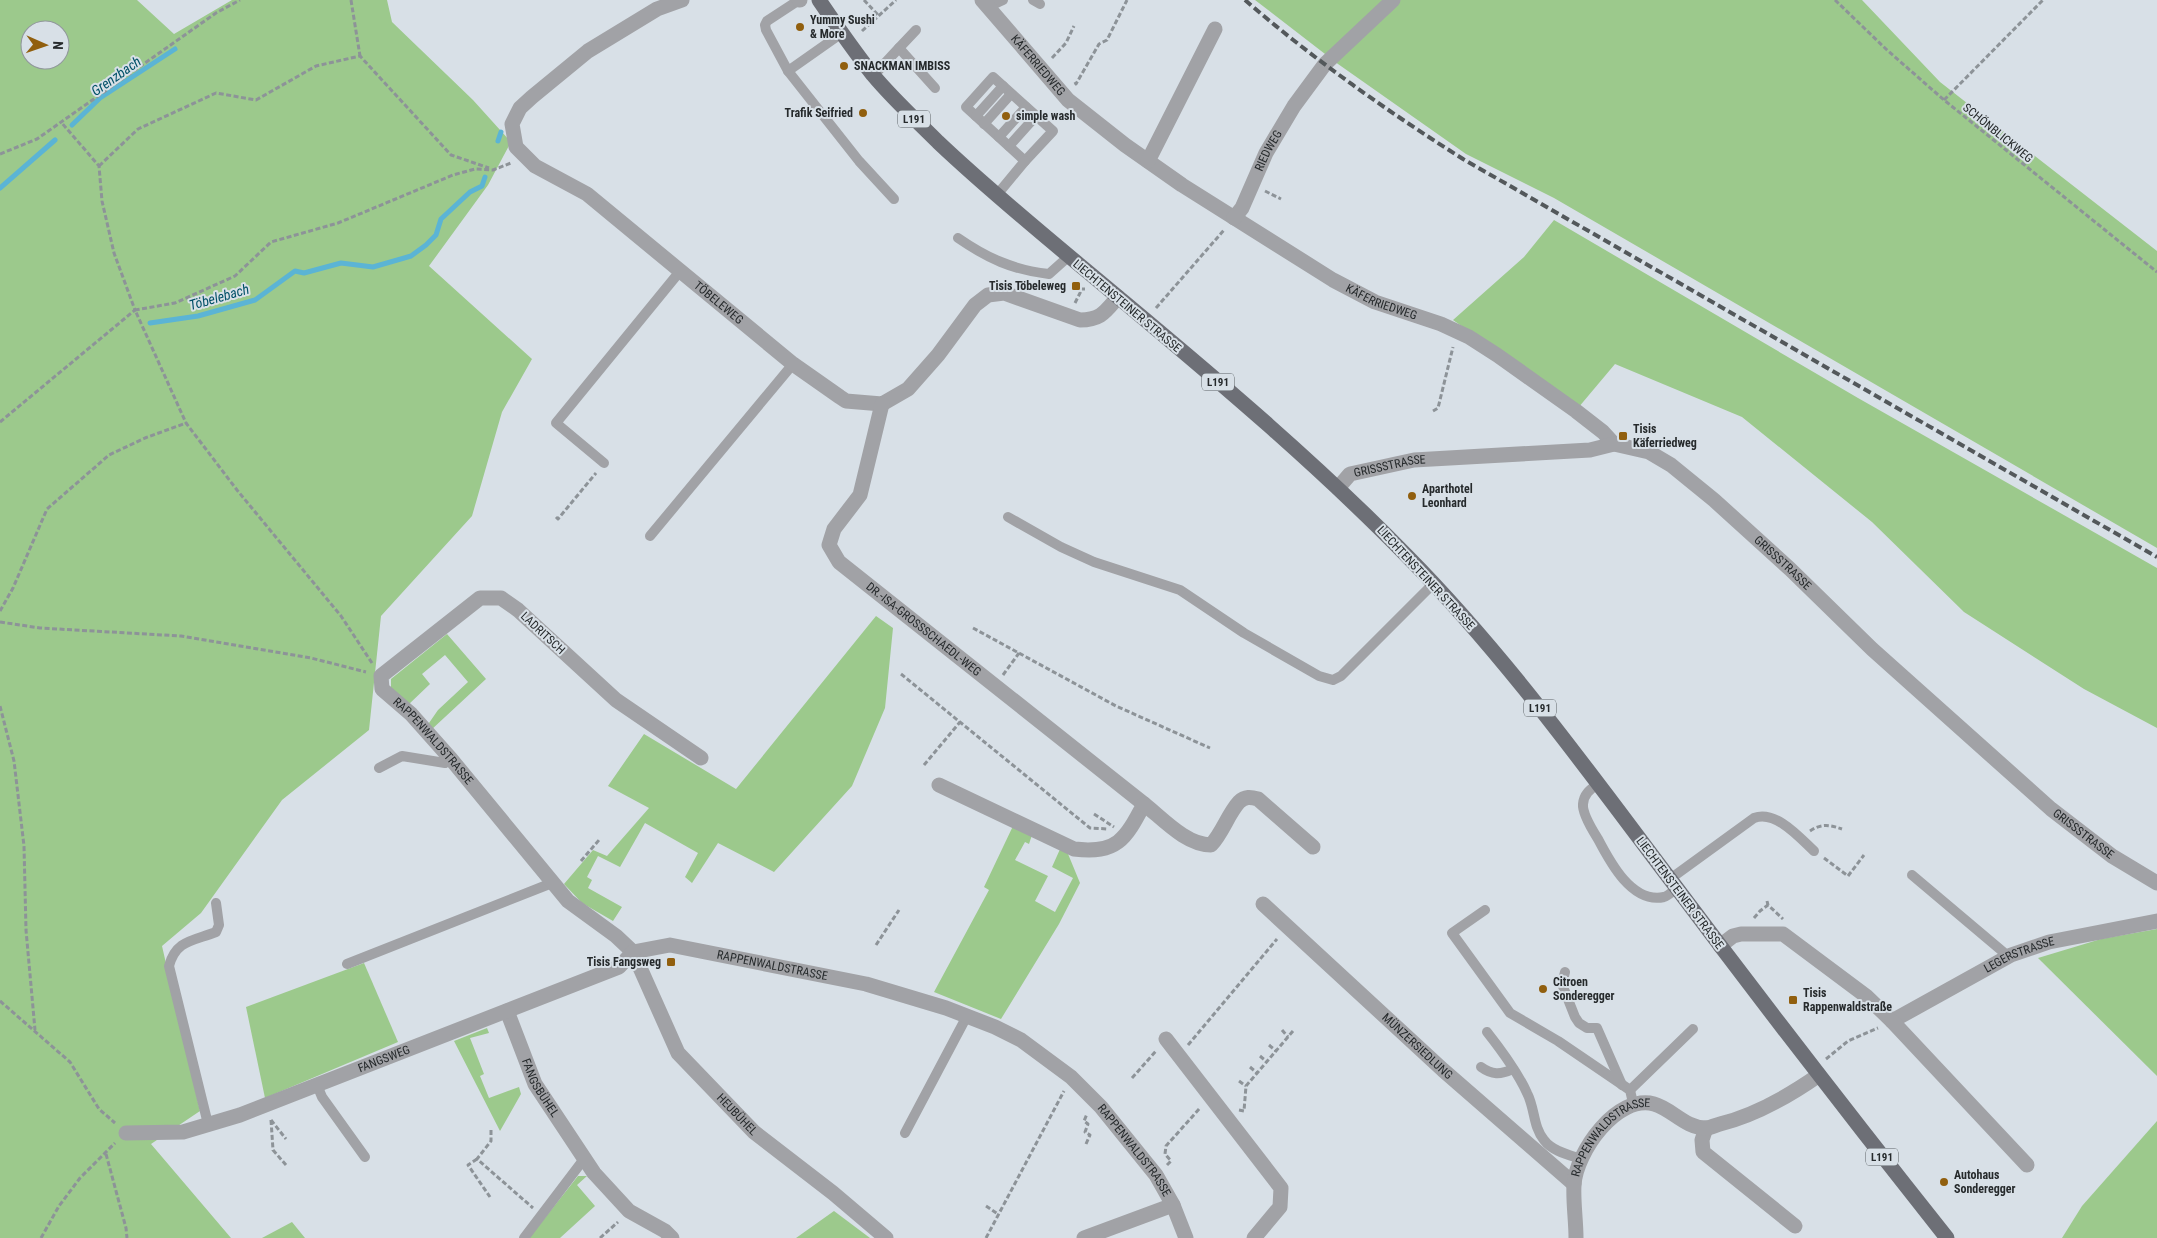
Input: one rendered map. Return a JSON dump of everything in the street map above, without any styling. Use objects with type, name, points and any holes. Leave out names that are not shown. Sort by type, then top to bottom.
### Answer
[{"type":"main road","name":"LIECHTENSTEINER STRASSE","points":[[818,0],[874,75],[904,109],[996,196],[1118,297],[1338,488],[1434,584],[1542,710],[1599,783],[1720,946],[1947,1238]]},
{"type":"street","name":"TÖBELEWEG","points":[[682,0],[657,8],[588,51],[520,108],[512,124],[512,134],[516,147],[526,159],[587,194],[793,364],[846,401],[882,404]]},
{"type":"street","name":"RIEDWEG","points":[[1234,218],[1242,208],[1266,153],[1294,106],[1325,64],[1393,0]]},
{"type":"street","name":"KÄFERRIEDWEG","points":[[985,3],[1068,100],[1125,145],[1234,218],[1333,280],[1375,302],[1457,332],[1497,355],[1576,411],[1603,432],[1614,444]]},
{"type":"street","points":[[1148,161],[1215,29]]},
{"type":"street","points":[[882,404],[908,389],[938,355],[975,305],[988,295],[1004,293],[1080,320],[1091,320],[1101,316],[1118,297]]},
{"type":"street","name":"DR.-ISA-GROSSSCHAEDL-WEG","points":[[882,404],[860,495],[834,529],[829,545],[839,562],[1190,840],[1200,845],[1211,845],[1220,836],[1240,801],[1248,797],[1258,799],[1313,847]]},
{"type":"street","name":"GRISSSTRASSE","points":[[1338,488],[1350,474],[1414,460],[1492,454],[1590,450],[1614,444],[1648,452],[1671,465],[1714,500],[1790,569],[1872,649],[2050,808],[2112,856],[2157,883]]},
{"type":"street","name":"LADRITSCH","points":[[381,676],[480,598],[501,598],[518,610],[616,700],[701,758]]},
{"type":"street","name":"RAPPENWALDSTRASSE","points":[[381,676],[382,689],[410,714],[451,759],[568,901],[616,936],[633,952],[670,945],[895,991],[967,1016],[1022,1040],[1072,1077],[1101,1107],[1156,1175],[1173,1205],[1186,1238]]},
{"type":"street","points":[[939,785],[1074,849],[1093,851],[1112,847],[1127,834],[1144,804]]},
{"type":"street","name":"MÜNZERSIEDLUNG","points":[[1263,904],[1443,1070],[1574,1184]]},
{"type":"street","name":"LEGERSTRASSE","points":[[1892,1021],[2008,956],[2049,942],[2157,921]]},
{"type":"street","points":[[1720,946],[1733,936],[1741,934],[1783,934],[1866,996],[1892,1021],[2027,1165]]},
{"type":"street","name":"FANGSWEG","points":[[126,1134],[183,1132],[261,1107],[619,967],[633,952]]},
{"type":"street","name":"HEUBÜHEL","points":[[633,952],[678,1053],[754,1132],[833,1192],[886,1238]]},
{"type":"street","name":"FANGSBÜHEL","points":[[507,1011],[535,1084],[594,1173],[629,1211],[665,1231],[672,1238]]},
{"type":"street","points":[[1166,1039],[1281,1188],[1280,1207],[1254,1238]]},
{"type":"street","points":[[1795,1226],[1703,1152],[1702,1140],[1706,1128],[1728,1122],[1769,1105],[1792,1093],[1819,1075]]},
{"type":"street","name":"RAPPENWALDSTRASSE","points":[[1576,1238],[1574,1184],[1581,1159],[1586,1148],[1599,1130],[1613,1117],[1629,1093],[1655,1104],[1682,1121],[1706,1128]]},
{"type":"street","points":[[1084,1238],[1173,1205]]},
{"type":"lane","points":[[799,0],[770,18],[765,25],[788,71],[859,160],[894,199]]},
{"type":"lane","points":[[985,3],[1003,0]]},
{"type":"lane","points":[[874,75],[916,30]]},
{"type":"lane","points":[[788,71],[842,33]]},
{"type":"lane","points":[[899,48],[935,88]]},
{"type":"lane","points":[[996,196],[1053,131],[993,77],[966,107],[1025,162]]},
{"type":"lane","points":[[984,124],[1011,94]]},
{"type":"lane","points":[[999,137],[1026,107]]},
{"type":"lane","points":[[1009,146],[1036,116]]},
{"type":"lane","points":[[958,238],[982,255],[1025,272],[1049,274],[1068,257]]},
{"type":"lane","points":[[604,463],[556,422],[681,270]]},
{"type":"lane","points":[[650,536],[793,364]]},
{"type":"lane","points":[[1008,517],[1061,547],[1094,562],[1180,590],[1244,633],[1319,676],[1333,680],[1341,676],[1434,584]]},
{"type":"lane","points":[[379,768],[402,756],[445,763],[451,759]]},
{"type":"lane","points":[[1599,783],[1586,793],[1583,806],[1593,831],[1612,865],[1635,890],[1652,897],[1665,896],[1673,884],[1754,818],[1762,815],[1778,821],[1814,851]]},
{"type":"lane","points":[[1912,875],[2008,956]]},
{"type":"lane","points":[[346,964],[552,883]]},
{"type":"lane","points":[[208,1124],[169,966],[173,952],[182,945],[216,932],[219,926],[216,903]]},
{"type":"lane","points":[[1484,910],[1452,933],[1510,1013],[1558,1040],[1629,1093]]},
{"type":"lane","points":[[1565,972],[1562,984],[1575,1017],[1579,1023],[1587,1028],[1597,1028],[1629,1093]]},
{"type":"lane","points":[[905,1133],[967,1016]]},
{"type":"lane","points":[[1629,1093],[1692,1029]]},
{"type":"lane","points":[[1487,1032],[1528,1094],[1538,1130],[1544,1141],[1554,1148],[1581,1159]]},
{"type":"lane","points":[[1481,1067],[1489,1073],[1503,1074],[1513,1069]]},
{"type":"lane","points":[[316,1085],[322,1097],[365,1157]]},
{"type":"lane","points":[[524,1238],[584,1159]]},
{"type":"path","points":[[0,154],[37,139],[216,13],[240,0]]},
{"type":"path","points":[[351,0],[357,25],[360,56],[451,155],[492,170]]},
{"type":"path","points":[[864,0],[878,15]]},
{"type":"path","points":[[862,31],[896,0]]},
{"type":"path","points":[[1076,84],[1099,44],[1106,40],[1128,0]]},
{"type":"path","name":"SCHÖNBLICKWEG","points":[[1835,0],[1887,50],[1944,100],[2157,272]]},
{"type":"path","points":[[1944,100],[2044,0]]},
{"type":"path","points":[[1041,68],[1066,43],[1074,26]]},
{"type":"path","points":[[99,166],[138,129],[216,93],[256,100],[316,66],[360,56]]},
{"type":"path","points":[[61,122],[99,166],[102,201],[114,253],[134,310],[186,423],[236,490],[341,616],[381,676]]},
{"type":"path","points":[[0,422],[134,310],[175,303],[235,276],[271,242],[338,223],[453,175],[475,169],[492,170],[526,159]]},
{"type":"path","points":[[1156,309],[1234,218]]},
{"type":"path","points":[[1072,307],[1082,289],[1086,288]]},
{"type":"path","points":[[1433,411],[1438,408],[1457,332]]},
{"type":"path","points":[[0,611],[14,588],[47,508],[109,455],[145,438],[186,423]]},
{"type":"path","points":[[556,517],[558,519],[604,463]]},
{"type":"path","points":[[0,622],[40,628],[181,636],[311,658],[381,676]]},
{"type":"path","points":[[973,628],[1116,706],[1210,748]]},
{"type":"path","points":[[995,684],[1019,653]]},
{"type":"path","points":[[901,674],[1090,828],[1119,830],[1094,814]]},
{"type":"path","points":[[0,706],[14,761],[24,846],[26,930],[35,1030]]},
{"type":"path","points":[[924,764],[960,722]]},
{"type":"path","points":[[1802,840],[1808,832],[1818,826],[1829,824],[1842,829]]},
{"type":"path","points":[[581,861],[599,840]]},
{"type":"path","points":[[1814,851],[1848,876],[1864,855]]},
{"type":"path","points":[[1767,901],[1768,905],[1786,922]]},
{"type":"path","points":[[876,945],[899,910]]},
{"type":"path","points":[[1179,1055],[1288,926]]},
{"type":"path","points":[[0,1001],[70,1062],[99,1109],[126,1134],[80,1178],[59,1206],[41,1238]]},
{"type":"path","points":[[1826,1059],[1848,1041],[1892,1021]]},
{"type":"path","points":[[1282,1030],[1288,1036]]},
{"type":"path","points":[[1224,1113],[1229,1109],[1244,1110],[1246,1086],[1293,1031]]},
{"type":"path","points":[[1132,1078],[1166,1039]]},
{"type":"path","points":[[1269,1045],[1276,1051]]},
{"type":"path","points":[[1260,1056],[1267,1062]]},
{"type":"path","points":[[1250,1067],[1258,1073]]},
{"type":"path","points":[[1239,1081],[1246,1086]]},
{"type":"path","points":[[986,1238],[1061,1096]]},
{"type":"path","points":[[1161,1170],[1171,1161],[1165,1154],[1166,1146],[1210,1096]]},
{"type":"path","points":[[261,1107],[286,1139]]},
{"type":"path","points":[[1086,1144],[1090,1135],[1085,1132],[1088,1124],[1084,1121],[1087,1113]]},
{"type":"path","points":[[271,1120],[273,1150],[286,1165]]},
{"type":"path","points":[[490,1197],[468,1165],[478,1160],[491,1141],[491,1130]]},
{"type":"path","points":[[105,1153],[126,1228],[127,1238]]},
{"type":"path","points":[[478,1160],[533,1208]]},
{"type":"path","points":[[986,1206],[998,1214]]},
{"type":"path","points":[[600,1238],[629,1211]]},
{"type":"green space","points":[[0,0],[137,0],[174,34],[232,0],[387,0],[392,22],[473,100],[511,142],[488,185],[429,266],[532,359],[502,412],[472,516],[381,616],[369,730],[282,800],[201,913],[162,946],[200,1111],[151,1144],[231,1238],[0,1238]]},
{"type":"green space","points":[[1255,0],[1862,0],[1940,82],[2157,251],[2157,548],[1554,198],[1466,154],[1338,64]]},
{"type":"green space","points":[[1554,220],[1858,398],[2157,568],[2157,728],[2084,689],[1964,612],[1872,522],[1742,417],[1615,364],[1578,408],[1453,320],[1524,257]]},
{"type":"green space","points":[[876,616],[893,628],[885,708],[852,786],[774,872],[718,843],[692,883],[685,877],[698,853],[645,823],[620,867],[598,856],[587,877],[592,880],[588,888],[622,907],[613,921],[582,903],[564,884],[593,850],[607,856],[649,808],[608,786],[644,734],[736,789]]},
{"type":"green space","points":[[447,634],[486,679],[431,730],[429,723],[438,710],[468,682],[445,655],[422,674],[430,684],[408,705],[391,689],[391,679]]},
{"type":"green space","points":[[1013,826],[1032,835],[1029,844],[1025,842],[1015,860],[1048,876],[1035,901],[1055,912],[1073,878],[1052,867],[1061,847],[1066,849],[1080,883],[1059,924],[1001,1019],[934,992],[989,890],[984,887]]},
{"type":"green space","points":[[2157,929],[2157,1076],[2038,958],[2101,939]]},
{"type":"green space","points":[[364,963],[398,1042],[265,1098],[246,1007]]},
{"type":"green space","points":[[487,1028],[489,1033],[470,1038],[484,1074],[480,1076],[489,1098],[519,1087],[521,1094],[500,1131],[454,1041]]},
{"type":"green space","points":[[2157,1121],[2157,1238],[2062,1238],[2082,1206]]},
{"type":"green space","points":[[578,1176],[587,1176],[577,1185],[595,1206],[560,1238],[529,1238]]},
{"type":"green space","points":[[834,1211],[870,1238],[796,1238]]},
{"type":"green space","points":[[292,1222],[305,1238],[262,1238]]},
{"type":"waterway","name":"Grenzbach","points":[[72,125],[100,98],[175,49]]},
{"type":"waterway","name":"Töbelebach","points":[[498,141],[501,132]]},
{"type":"waterway","name":"Grenzbach","points":[[0,188],[55,140]]},
{"type":"waterway","name":"Töbelebach","points":[[150,323],[198,316],[255,300],[295,271],[304,273],[341,263],[373,267],[411,256],[436,235],[441,219],[470,192],[482,186],[485,177]]},
{"type":"railway","points":[[1245,0],[1351,84],[1463,159],[2157,557]]},
{"type":"place","name":"Yummy Sushi & More","points":[[800,27]]},
{"type":"place","name":"SNACKMAN IMBISS","points":[[844,66]]},
{"type":"place","name":"Trafik Seifried","points":[[863,113]]},
{"type":"place","name":"simple wash","points":[[1006,116]]},
{"type":"place","name":"Tisis Töbeleweg","points":[[1076,286]]},
{"type":"place","name":"Tisis Käferriedweg","points":[[1623,436]]},
{"type":"place","name":"Aparthotel Leonhard","points":[[1412,496]]},
{"type":"place","name":"Tisis Fangsweg","points":[[671,962]]},
{"type":"place","name":"Citroen Sonderegger","points":[[1543,989]]},
{"type":"place","name":"Tisis Rappenwaldstraße","points":[[1793,1000]]},
{"type":"place","name":"Autohaus Sonderegger","points":[[1944,1182]]}]
